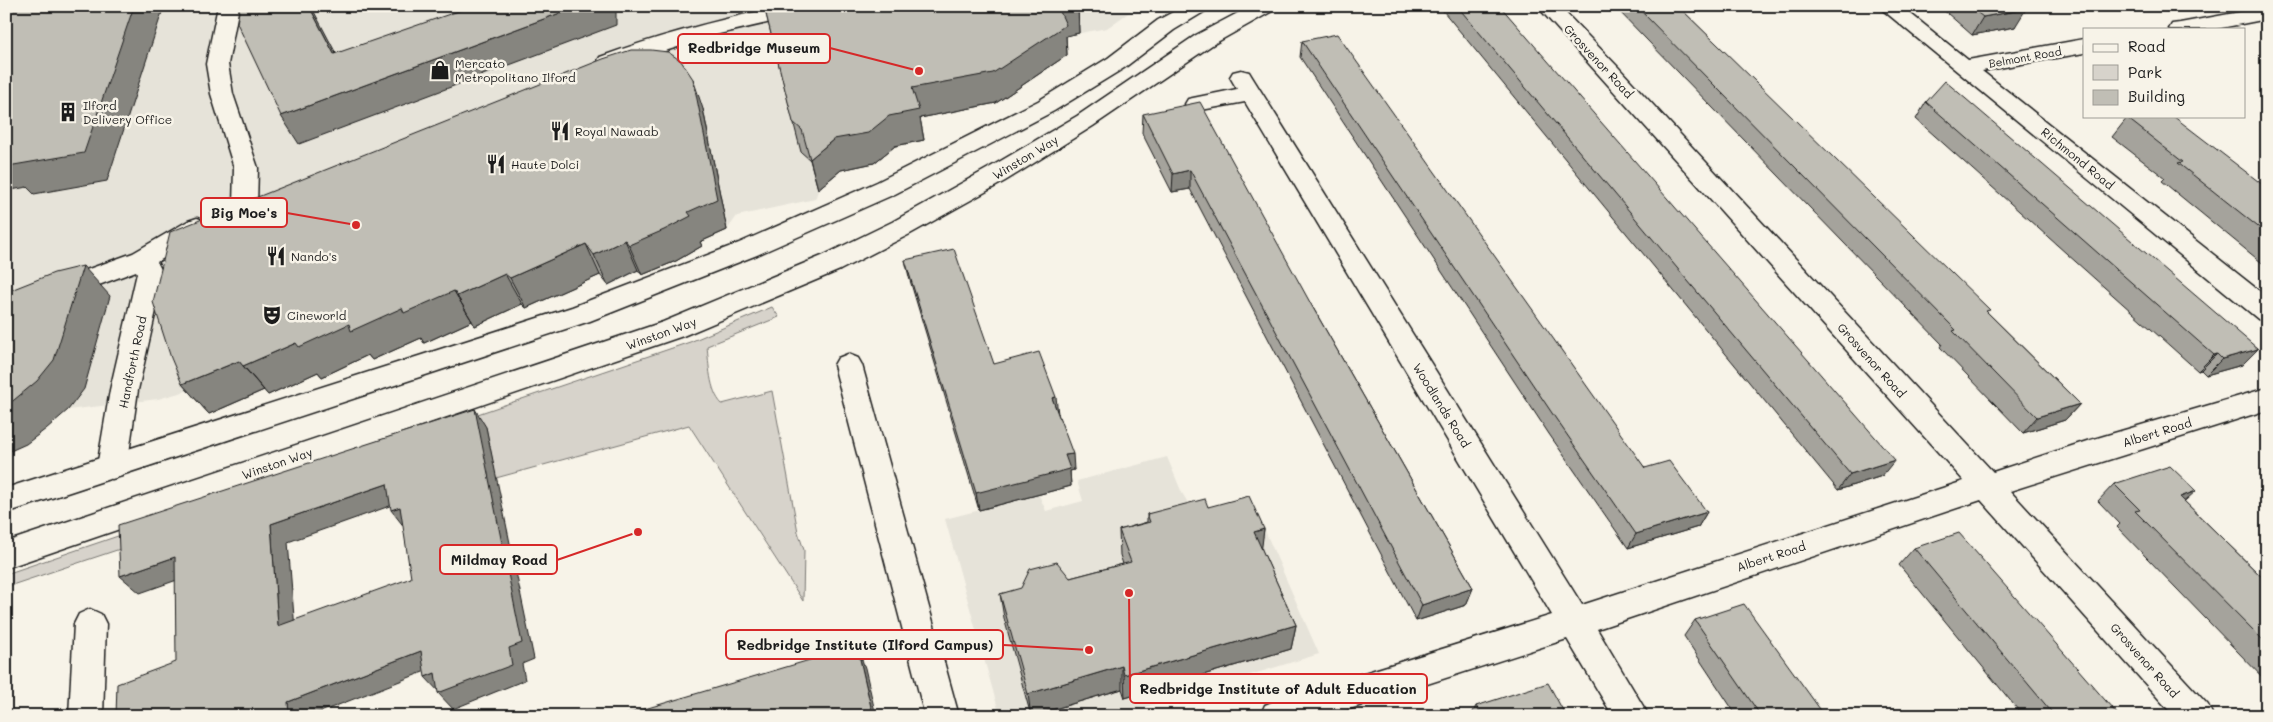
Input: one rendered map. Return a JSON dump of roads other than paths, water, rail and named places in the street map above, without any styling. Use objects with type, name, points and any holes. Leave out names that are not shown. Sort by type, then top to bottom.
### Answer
[{"type":"street","points":[[229,6],[217,64],[222,94],[234,136],[246,168],[245,206]]},
{"type":"street","points":[[586,71],[678,38],[778,13],[817,6]]},
{"type":"street","points":[[6,501],[581,314],[783,235],[886,188],[1046,106],[1116,63],[1166,25],[1200,6]]},
{"type":"street","name":"Winston Way","points":[[6,555],[673,330],[832,263],[901,228],[996,175],[1085,121],[1204,40],[1267,6]]},
{"type":"street","name":"Grosvenor Road","points":[[1547,6],[1610,72],[2196,716]]},
{"type":"street","name":"Richmond Road","points":[[1888,6],[1966,67],[2267,312]]},
{"type":"street","points":[[2185,28],[2267,13]]},
{"type":"street","name":"Belmont Road","points":[[1966,67],[2083,46]]},
{"type":"street","name":"Woodlands Road","points":[[1196,104],[1246,86],[1632,716]]},
{"type":"street","points":[[6,310],[142,259],[218,217],[270,196]]},
{"type":"street","name":"Handforth Road","points":[[112,468],[124,390],[150,273],[142,259]]},
{"type":"street","points":[[848,365],[942,716]]},
{"type":"street","name":"Albert Road","points":[[1277,716],[1575,622],[2087,453],[2267,399]]},
{"type":"street","points":[[86,716],[90,624]]},
{"type":"place","name":"Mercato Metropolitano Ilford","points":[[440,70]]},
{"type":"place","name":"Redbridge Museum","points":[[919,71]]},
{"type":"place","name":"Ilford Delivery Office","points":[[68,112]]},
{"type":"place","name":"Royal Nawaab","points":[[560,131]]},
{"type":"place","name":"Haute Dolci","points":[[496,164]]},
{"type":"place","name":"Big Moe's","points":[[356,225]]},
{"type":"place","name":"Nando's","points":[[276,256]]},
{"type":"place","name":"Cineworld","points":[[272,315]]},
{"type":"place","name":"Mildmay Road","points":[[638,532]]},
{"type":"place","name":"Redbridge Institute of Adult Education","points":[[1129,593]]},
{"type":"place","name":"Redbridge Institute (Ilford Campus)","points":[[1089,650]]}]
